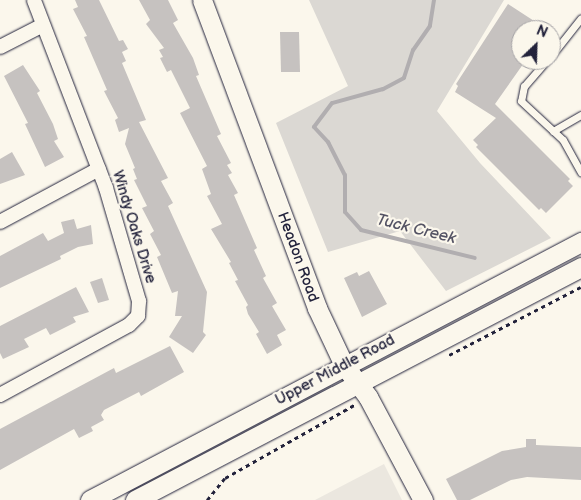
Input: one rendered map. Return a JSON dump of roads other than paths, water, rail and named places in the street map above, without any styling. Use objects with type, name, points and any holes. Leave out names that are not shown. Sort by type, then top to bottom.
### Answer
[{"type":"main road","name":"Headon Road","points":[[202,0],[317,308],[344,365],[364,390],[423,500]]},
{"type":"main road","name":"Upper Middle Road","points":[[90,500],[581,242]]},
{"type":"main road","name":"Upper Middle Road","points":[[135,500],[364,390],[581,267]]},
{"type":"street","name":"Windy Oaks Drive","points":[[0,395],[128,325],[138,316],[139,301],[99,169],[34,0]]},
{"type":"street","points":[[0,47],[43,25]]},
{"type":"street","points":[[0,222],[99,169]]},
{"type":"lane","points":[[561,43],[581,18]]},
{"type":"lane","points":[[538,70],[524,86],[521,102],[563,140],[581,172]]},
{"type":"lane","points":[[553,131],[581,115]]},
{"type":"waterway","name":"Tuck Creek","points":[[434,0],[430,26],[413,50],[404,78],[383,89],[332,103],[314,127],[328,142],[345,175],[345,212],[361,230],[475,258]]}]
